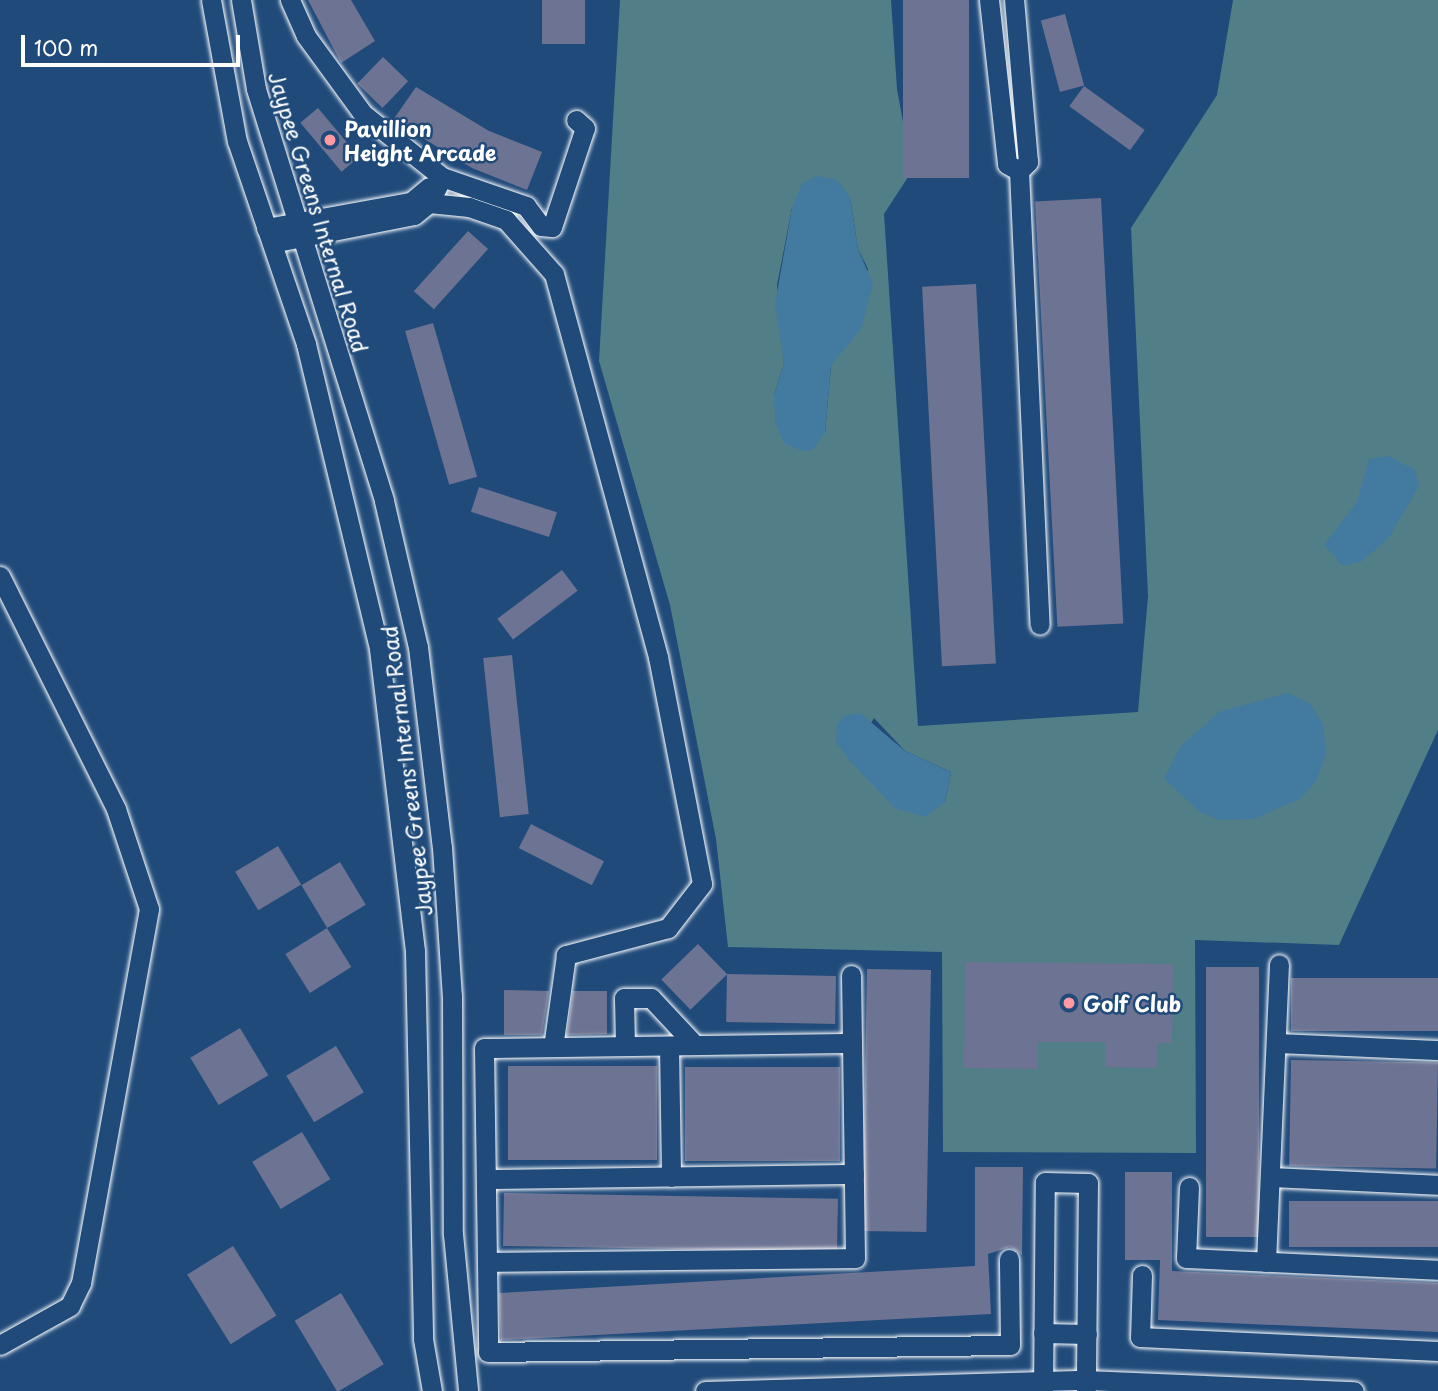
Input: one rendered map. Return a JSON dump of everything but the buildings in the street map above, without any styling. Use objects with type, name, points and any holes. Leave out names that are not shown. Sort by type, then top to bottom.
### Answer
[{"type":"street","name":"Jaypee Greens Internal Road","points":[[211,0],[237,141],[269,235],[347,498],[383,676],[415,951],[423,1339],[432,1391]]},
{"type":"street","name":"Jaypee Greens Internal Road","points":[[242,0],[256,89],[383,501],[418,647],[442,847],[452,996],[453,1247],[468,1391]]},
{"type":"street","points":[[290,0],[306,36],[363,114],[440,176],[526,206],[541,226],[552,227],[585,128],[576,120]]},
{"type":"street","points":[[989,0],[1007,164],[1019,171]]},
{"type":"street","points":[[1014,0],[1028,162],[1019,171],[1040,625]]},
{"type":"street","points":[[299,230],[411,202],[440,176]]},
{"type":"street","points":[[269,235],[414,215],[429,203],[440,176]]},
{"type":"street","points":[[429,203],[469,207],[506,220],[554,274],[655,645],[702,884],[668,928],[566,955],[553,1047]]},
{"type":"street","points":[[0,576],[116,809],[149,909],[81,1283],[71,1306],[0,1345]]},
{"type":"street","points":[[1266,1262],[1279,964]]},
{"type":"street","points":[[487,1262],[855,1258],[851,975]]},
{"type":"street","points":[[625,1046],[624,998],[651,998],[695,1045]]},
{"type":"street","points":[[1276,1042],[1438,1050]]},
{"type":"street","points":[[852,1043],[484,1048],[488,1352],[1010,1345],[1009,1259]]},
{"type":"street","points":[[669,1046],[671,1177]]},
{"type":"street","points":[[486,1179],[854,1174]]},
{"type":"street","points":[[1270,1177],[1438,1185]]},
{"type":"street","points":[[1043,1386],[1045,1182],[1088,1182],[1086,1386]]},
{"type":"street","points":[[1189,1186],[1186,1258],[1438,1270]]},
{"type":"street","points":[[1142,1275],[1140,1337],[1438,1351]]},
{"type":"street","points":[[1043,1333],[1087,1334]]},
{"type":"street","points":[[705,1391],[1043,1386],[1354,1391]]},
{"type":"green space","points":[[620,0],[891,0],[897,89],[912,171],[884,214],[918,726],[1138,712],[1148,596],[1131,228],[1217,95],[1233,0],[1438,0],[1438,730],[1339,945],[1195,940],[1196,1153],[943,1152],[942,952],[728,947],[716,839],[670,605],[599,361]],"holes":[[[850,197],[858,249],[868,269],[831,365],[825,433],[774,395],[784,364],[777,285],[792,208]],[[874,718],[905,751],[951,772],[945,802],[866,776],[849,760]]]},
{"type":"water","points":[[816,176],[837,180],[850,197],[858,249],[873,284],[861,329],[831,365],[825,433],[812,450],[802,451],[784,443],[775,422],[774,395],[784,364],[775,304],[792,208],[802,184]]},
{"type":"water","points":[[1388,456],[1415,470],[1419,486],[1388,539],[1362,561],[1343,566],[1324,545],[1357,502],[1369,459]]},
{"type":"water","points":[[1288,693],[1310,704],[1323,724],[1326,754],[1316,781],[1300,799],[1253,819],[1220,820],[1200,812],[1164,779],[1180,747],[1219,712]]},
{"type":"water","points":[[860,713],[905,751],[951,772],[945,802],[925,817],[895,808],[849,760],[836,742],[837,725],[844,716]]},
{"type":"place","name":"Pavillion Height Arcade","points":[[330,140]]},
{"type":"place","name":"Golf Club","points":[[1069,1003]]}]
